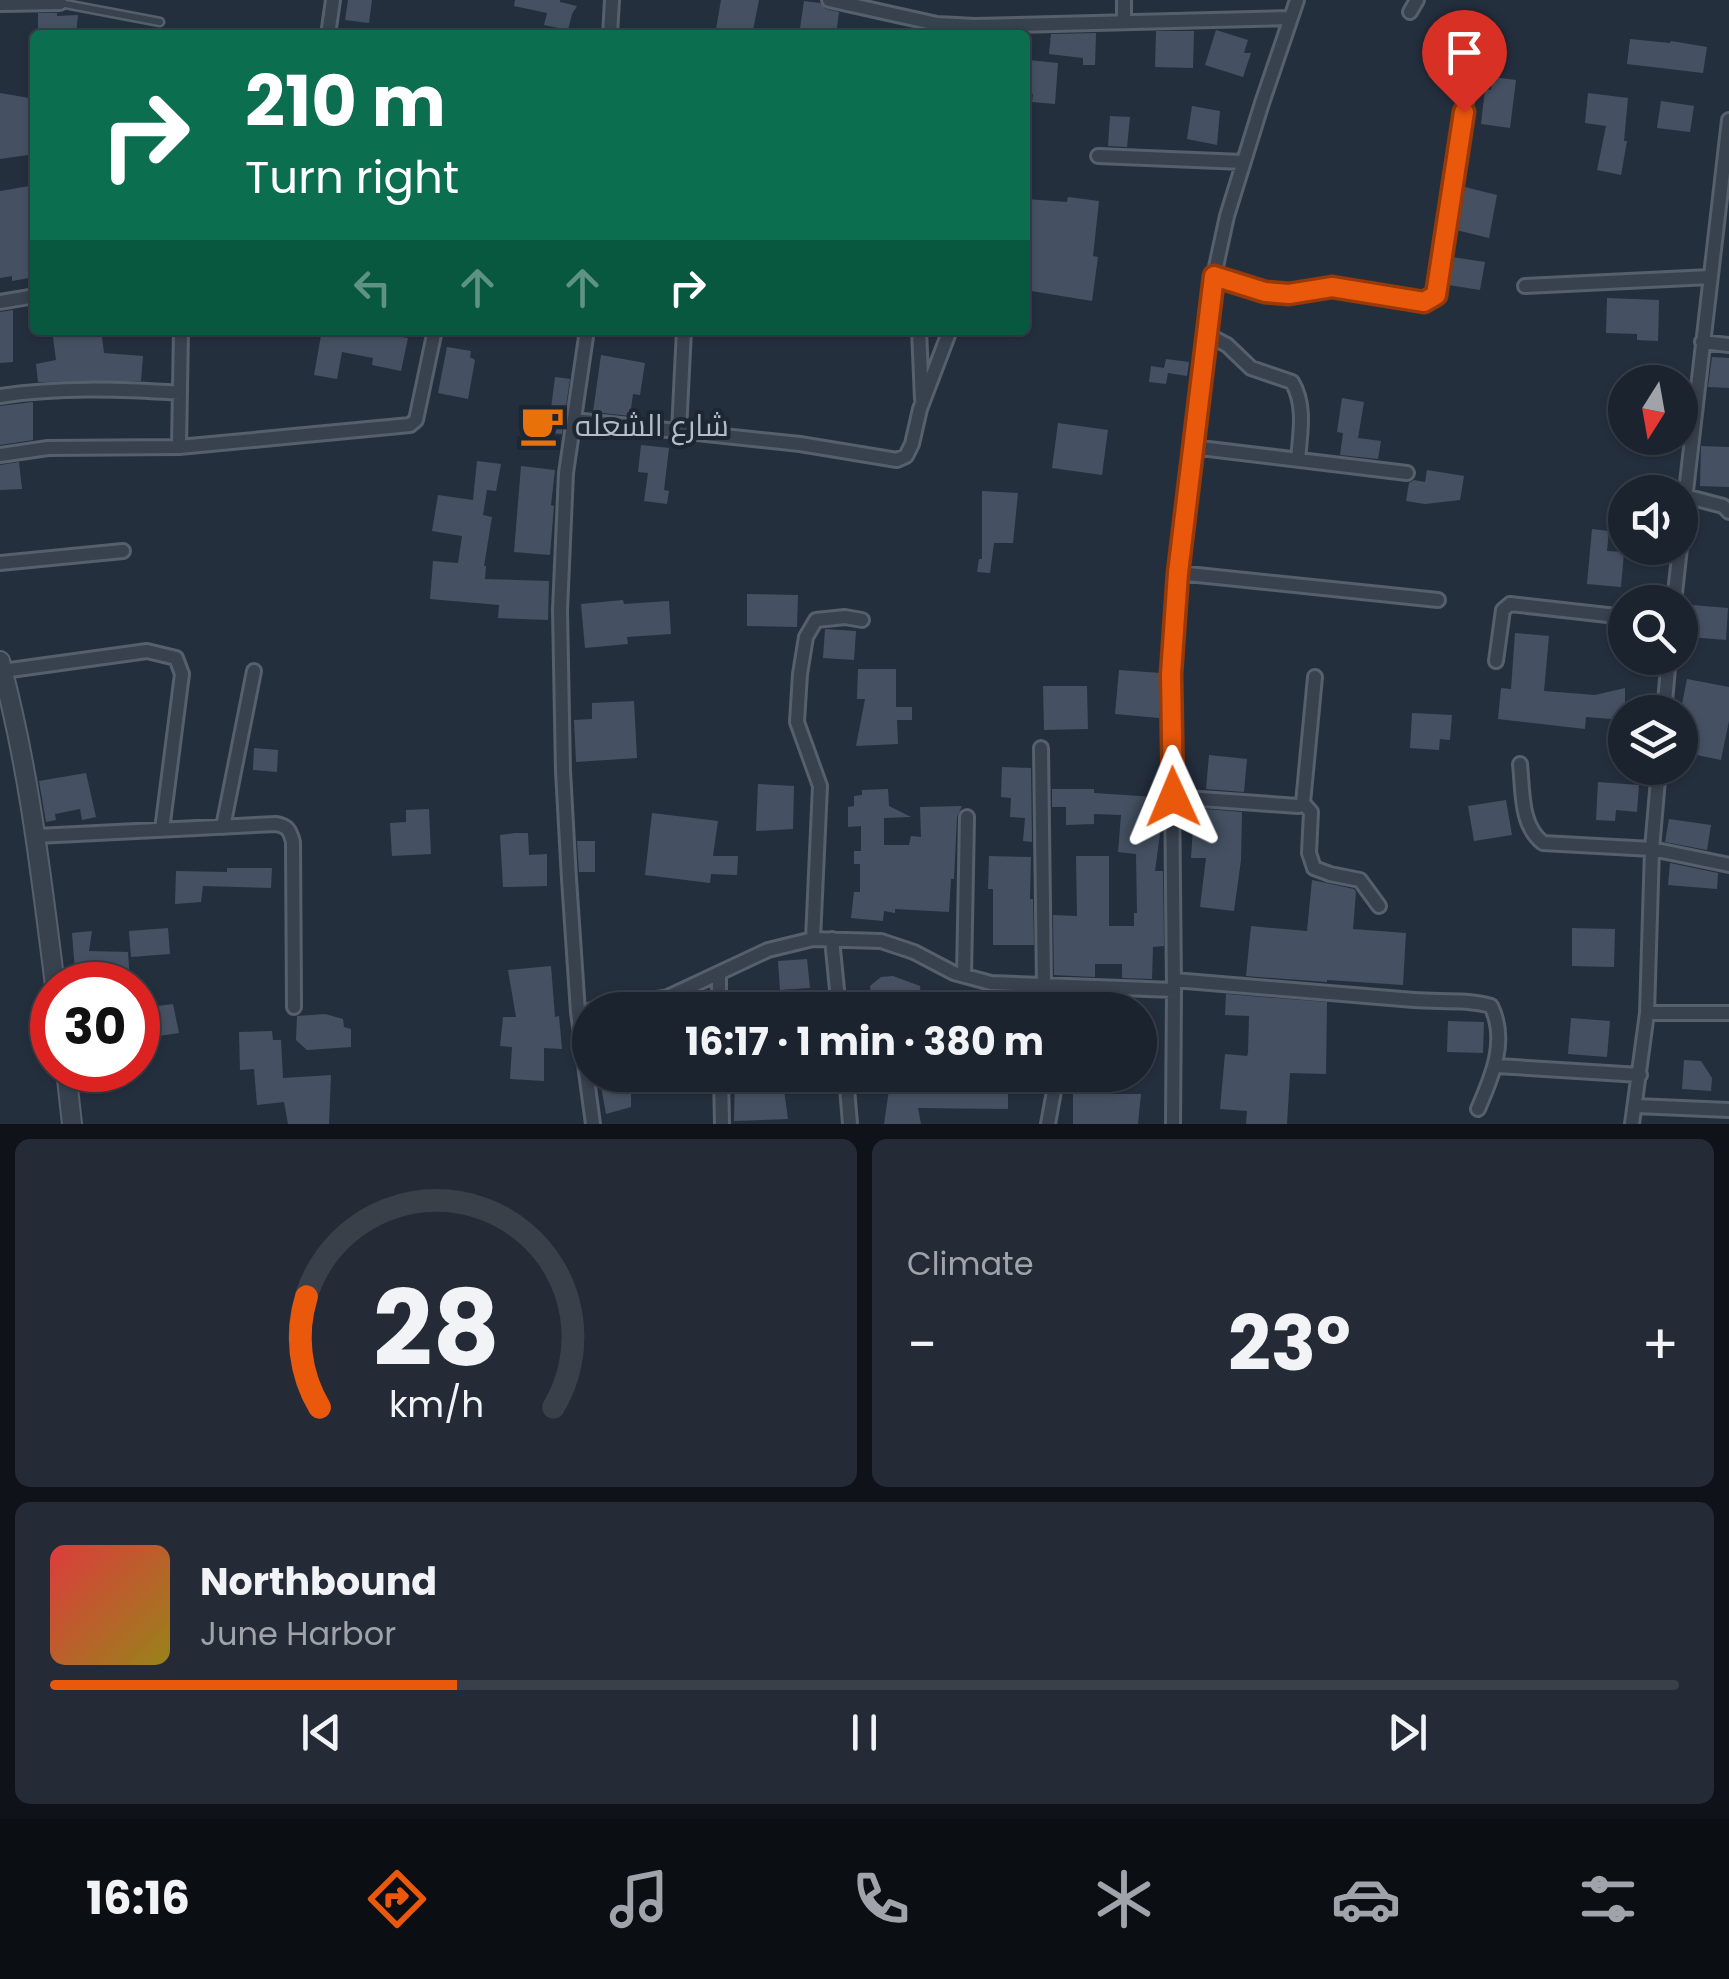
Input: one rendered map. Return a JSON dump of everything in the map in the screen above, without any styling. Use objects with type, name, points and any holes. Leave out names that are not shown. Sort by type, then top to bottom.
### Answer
[{"type":"street","points":[[329,30],[333,0]]},
{"type":"street","points":[[610,30],[612,0]]},
{"type":"street","points":[[829,0],[871,5],[915,28],[938,24],[975,30],[1124,20],[1292,18]]},
{"type":"street","points":[[1124,0],[1124,20]]},
{"type":"street","points":[[1173,1124],[1171,674],[1178,573],[1214,276],[1227,216],[1297,0]]},
{"type":"street","points":[[0,4],[59,1]]},
{"type":"street","points":[[1214,276],[1265,292],[1289,294],[1332,287],[1424,302],[1432,299],[1436,295],[1470,76]]},
{"type":"street","points":[[1687,475],[1729,120]]},
{"type":"street","points":[[1098,156],[1244,162]]},
{"type":"street","points":[[1526,286],[1710,278]]},
{"type":"street","points":[[0,302],[30,297]]},
{"type":"street","points":[[1206,334],[1227,344],[1251,368],[1292,382],[1299,394],[1301,413],[1298,460]]},
{"type":"street","points":[[179,447],[181,335]]},
{"type":"street","points":[[0,456],[48,448],[179,447],[410,425],[416,420],[435,335]]},
{"type":"street","points":[[584,992],[563,772],[560,610],[566,473],[585,335]]},
{"type":"street","points":[[679,431],[684,335]]},
{"type":"street","points":[[920,335],[922,406]]},
{"type":"street","points":[[574,420],[800,444],[897,460],[906,456],[912,444],[948,335]]},
{"type":"street","points":[[1702,342],[1729,344]]},
{"type":"street","points":[[0,396],[35,390],[180,393]]},
{"type":"street","points":[[1192,447],[1408,474]]},
{"type":"street","points":[[1698,499],[1723,506],[1729,512]]},
{"type":"street","points":[[0,563],[123,551]]},
{"type":"street","points":[[1178,573],[1438,600]]},
{"type":"street","points":[[1496,661],[1504,610],[1510,604],[1608,615]]},
{"type":"street","points":[[813,939],[820,786],[797,722],[800,674],[806,637],[816,620],[862,620]]},
{"type":"street","points":[[52,962],[36,836],[8,729],[1,666],[146,651],[176,658],[182,674],[162,830]]},
{"type":"street","points":[[222,827],[254,671]]},
{"type":"street","points":[[1315,677],[1303,802],[1311,812],[1310,853],[1314,868],[1360,880],[1380,906]]},
{"type":"street","points":[[1041,748],[1044,985]]},
{"type":"street","points":[[1520,764],[1526,820],[1538,841],[1652,849],[1729,864]]},
{"type":"street","points":[[1632,1124],[1647,1013],[1658,785]]},
{"type":"street","points":[[1173,797],[1298,806],[1303,802]]},
{"type":"street","points":[[964,976],[968,817]]},
{"type":"street","points":[[36,836],[285,826],[293,842],[294,1007]]},
{"type":"street","points":[[679,992],[768,950],[832,938],[882,941],[964,976],[991,983],[1323,990],[1476,1002],[1491,1006],[1498,1020],[1497,1066],[1478,1108]]},
{"type":"street","points":[[832,938],[837,992]]},
{"type":"street","points":[[718,975],[719,992]]},
{"type":"street","points":[[1064,986],[1064,992]]},
{"type":"street","points":[[1647,1013],[1729,1014]]},
{"type":"street","points":[[1497,1066],[1640,1075]]},
{"type":"street","points":[[68,1092],[72,1124]]},
{"type":"street","points":[[592,1092],[594,1124]]},
{"type":"street","points":[[721,1092],[722,1124]]},
{"type":"street","points":[[847,1092],[850,1124]]},
{"type":"street","points":[[1048,1124],[1054,1092]]},
{"type":"street","points":[[1636,1106],[1729,1110]]},
{"type":"lane","points":[[59,1],[160,22]]},
{"type":"building","points":[[348,0],[372,0],[369,23],[345,20]]},
{"type":"building","points":[[515,0],[560,0],[577,6],[568,30],[544,25],[547,13],[514,6]]},
{"type":"building","points":[[721,0],[759,0],[753,30],[716,30]]},
{"type":"building","points":[[804,1],[839,12],[837,30],[800,30]]},
{"type":"building","points":[[38,13],[78,15],[76,30],[38,30]]},
{"type":"building","points":[[1216,30],[1248,40],[1244,53],[1251,53],[1243,77],[1205,65]]},
{"type":"building","points":[[1156,31],[1194,31],[1193,68],[1155,67]]},
{"type":"building","points":[[1096,33],[1095,65],[1083,65],[1083,58],[1049,54],[1051,34]]},
{"type":"building","points":[[1630,39],[1707,47],[1703,73],[1627,64]]},
{"type":"building","points":[[1030,60],[1058,63],[1055,104],[1032,102]]},
{"type":"building","points":[[1493,77],[1516,80],[1510,128],[1481,124],[1485,89],[1491,90]]},
{"type":"building","points":[[0,93],[30,98],[30,155],[0,159]]},
{"type":"building","points":[[1588,93],[1628,98],[1621,175],[1597,170],[1606,126],[1585,123]]},
{"type":"building","points":[[1661,101],[1694,106],[1690,132],[1657,128]]},
{"type":"building","points":[[1192,106],[1220,111],[1217,145],[1187,139]]},
{"type":"building","points":[[1110,116],[1130,117],[1127,147],[1108,146]]},
{"type":"building","points":[[30,186],[30,278],[12,281],[12,276],[0,278],[0,191]]},
{"type":"building","points":[[1465,187],[1497,195],[1489,238],[1456,230]]},
{"type":"building","points":[[1068,197],[1099,201],[1092,301],[1030,291],[1030,199],[1067,202]]},
{"type":"building","points":[[1452,257],[1485,262],[1480,290],[1448,285]]},
{"type":"building","points":[[1607,298],[1659,300],[1658,341],[1637,340],[1637,334],[1606,333]]},
{"type":"building","points":[[13,310],[13,362],[0,363],[0,312]]},
{"type":"building","points":[[53,335],[102,335],[104,353],[143,356],[141,381],[38,382],[36,364],[56,360]]},
{"type":"building","points":[[321,335],[408,338],[401,371],[372,365],[373,358],[342,352],[337,379],[314,375]]},
{"type":"building","points":[[447,347],[471,351],[470,357],[475,360],[468,399],[438,393]]},
{"type":"building","points":[[601,355],[645,363],[640,395],[633,394],[630,416],[593,412]]},
{"type":"building","points":[[1712,357],[1729,358],[1729,388],[1708,387]]},
{"type":"building","points":[[1166,359],[1189,362],[1187,376],[1168,373],[1166,384],[1149,382],[1151,366],[1164,368]]},
{"type":"building","points":[[555,377],[570,379],[562,434],[548,433]]},
{"type":"building","points":[[1342,398],[1364,402],[1358,438],[1381,441],[1378,459],[1340,455],[1343,433],[1337,432]]},
{"type":"building","points":[[33,402],[33,440],[0,445],[0,406]]},
{"type":"building","points":[[1058,423],[1108,430],[1102,475],[1052,468]]},
{"type":"building","points":[[641,445],[669,448],[664,490],[669,491],[667,504],[644,501],[648,473],[638,472]]},
{"type":"building","points":[[1701,446],[1729,447],[1729,487],[1700,486]]},
{"type":"building","points":[[477,461],[501,464],[496,491],[487,490],[483,515],[492,517],[485,579],[549,581],[548,620],[498,618],[499,605],[430,599],[433,561],[458,563],[462,536],[432,531],[438,495],[473,500]]},
{"type":"building","points":[[19,462],[22,489],[0,490],[0,465]]},
{"type":"building","points":[[521,466],[555,470],[550,555],[514,552]]},
{"type":"building","points":[[1427,470],[1464,476],[1460,500],[1425,504],[1406,501],[1409,483],[1425,482]]},
{"type":"building","points":[[982,491],[1018,493],[1013,543],[994,543],[990,573],[977,572],[982,559]]},
{"type":"building","points":[[1592,529],[1608,531],[1608,565],[1623,565],[1621,585],[1587,584]]},
{"type":"building","points":[[747,594],[798,595],[797,627],[747,626]]},
{"type":"building","points":[[623,600],[624,604],[669,601],[671,634],[627,637],[628,644],[585,648],[581,604]]},
{"type":"building","points":[[1698,606],[1728,608],[1726,640],[1698,638]]},
{"type":"building","points":[[825,629],[856,631],[854,660],[823,658]]},
{"type":"building","points":[[1515,633],[1549,636],[1544,691],[1595,695],[1625,688],[1625,695],[1608,695],[1608,719],[1586,717],[1585,729],[1498,719],[1501,688],[1511,689]]},
{"type":"building","points":[[858,669],[896,669],[896,707],[912,707],[912,720],[897,720],[898,744],[856,746],[865,699],[857,699]]},
{"type":"building","points":[[1119,670],[1161,673],[1159,718],[1115,714]]},
{"type":"building","points":[[1687,679],[1729,687],[1729,721],[1721,760],[1698,755],[1698,695],[1684,695]]},
{"type":"building","points":[[1043,686],[1087,686],[1088,729],[1044,730]]},
{"type":"building","points":[[634,701],[637,758],[576,762],[574,720],[592,719],[592,703]]},
{"type":"building","points":[[1412,713],[1452,715],[1450,740],[1440,739],[1439,750],[1410,748]]},
{"type":"building","points":[[254,748],[278,750],[277,772],[253,770]]},
{"type":"building","points":[[1209,755],[1247,759],[1244,792],[1206,789]]},
{"type":"building","points":[[1002,767],[1031,768],[1032,842],[1023,841],[1025,818],[1010,817],[1011,798],[1001,797]]},
{"type":"building","points":[[86,773],[96,817],[82,820],[80,809],[55,814],[56,820],[46,822],[39,781]]},
{"type":"building","points":[[1598,782],[1639,785],[1637,812],[1616,810],[1615,821],[1596,820]]},
{"type":"building","points":[[758,784],[794,786],[793,829],[756,831]]},
{"type":"building","points":[[888,789],[889,806],[911,817],[884,818],[884,845],[909,845],[911,836],[921,837],[920,807],[962,806],[957,817],[949,912],[895,909],[895,913],[884,911],[883,921],[851,918],[854,892],[860,892],[860,864],[854,864],[854,851],[861,851],[861,826],[848,827],[848,807],[854,806],[854,796],[862,795],[862,790]]},
{"type":"building","points":[[1052,789],[1094,789],[1094,793],[1155,797],[1154,825],[1161,826],[1155,871],[1163,871],[1164,946],[1153,947],[1152,979],[1122,978],[1122,964],[1095,964],[1095,977],[1054,975],[1053,915],[1077,916],[1076,856],[1109,856],[1109,926],[1134,926],[1137,913],[1136,854],[1118,852],[1121,815],[1094,814],[1094,824],[1066,825],[1066,807],[1052,807]]},
{"type":"building","points":[[1506,800],[1512,835],[1474,841],[1468,806]]},
{"type":"building","points":[[429,809],[431,854],[392,856],[390,823],[406,822],[406,810]]},
{"type":"building","points":[[1205,809],[1242,812],[1234,911],[1200,907],[1206,858],[1191,858],[1194,813],[1204,813]]},
{"type":"building","points":[[652,813],[718,821],[713,856],[738,856],[737,875],[711,874],[710,883],[645,875]]},
{"type":"building","points":[[1669,819],[1711,825],[1707,850],[1665,842]]},
{"type":"building","points":[[528,833],[529,855],[547,854],[547,886],[503,887],[500,835]]},
{"type":"building","points":[[577,841],[595,841],[595,872],[579,872]]},
{"type":"building","points":[[989,856],[1031,857],[1034,945],[993,945]]},
{"type":"building","points":[[1670,863],[1718,873],[1717,889],[1668,885]]},
{"type":"building","points":[[227,868],[272,868],[271,888],[203,886],[201,902],[175,904],[176,871],[227,872]]},
{"type":"building","points":[[1312,880],[1354,889],[1353,929],[1406,933],[1403,985],[1246,976],[1251,926],[1307,931]]},
{"type":"building","points":[[168,928],[170,954],[131,957],[129,931]]},
{"type":"building","points":[[1572,928],[1615,929],[1614,967],[1572,966]]},
{"type":"building","points":[[92,931],[89,951],[128,952],[129,962],[74,962],[72,933]]},
{"type":"building","points":[[807,959],[810,988],[780,990],[778,961]]},
{"type":"building","points":[[551,966],[562,1049],[544,1048],[544,1081],[510,1079],[512,1047],[500,1046],[503,1017],[516,1017],[508,970]]},
{"type":"building","points":[[893,976],[920,986],[920,992],[870,992],[870,986],[881,977]]},
{"type":"building","points":[[1226,994],[1327,1002],[1326,1074],[1290,1073],[1287,1124],[1246,1124],[1247,1111],[1220,1109],[1225,1054],[1248,1053],[1249,1016],[1225,1015]]},
{"type":"building","points":[[173,1004],[179,1033],[160,1036],[160,1006]]},
{"type":"building","points":[[325,1014],[343,1019],[344,1027],[351,1029],[351,1047],[307,1050],[296,1040],[297,1016]]},
{"type":"building","points":[[1571,1018],[1610,1021],[1607,1057],[1568,1054]]},
{"type":"building","points":[[1448,1021],[1484,1022],[1483,1053],[1447,1052]]},
{"type":"building","points":[[272,1031],[273,1040],[281,1040],[283,1078],[331,1075],[329,1124],[288,1124],[284,1102],[257,1105],[254,1069],[240,1070],[239,1032]]},
{"type":"building","points":[[1684,1060],[1701,1061],[1712,1078],[1711,1091],[1682,1089]]},
{"type":"building","points":[[602,1092],[631,1092],[631,1107],[606,1114]]},
{"type":"building","points":[[735,1092],[784,1092],[788,1119],[734,1121]]},
{"type":"building","points":[[889,1092],[1008,1092],[1008,1109],[918,1108],[921,1124],[884,1124]]},
{"type":"building","points":[[1073,1092],[1141,1094],[1138,1124],[1073,1124]]},
{"type":"place","name":"شارع الشعله","points":[[542,425]]},
{"type":"route","points":[[1173,797],[1171,674],[1178,573],[1214,276],[1265,292],[1289,294],[1332,287],[1424,302],[1432,299],[1436,295],[1464,112]]}]
